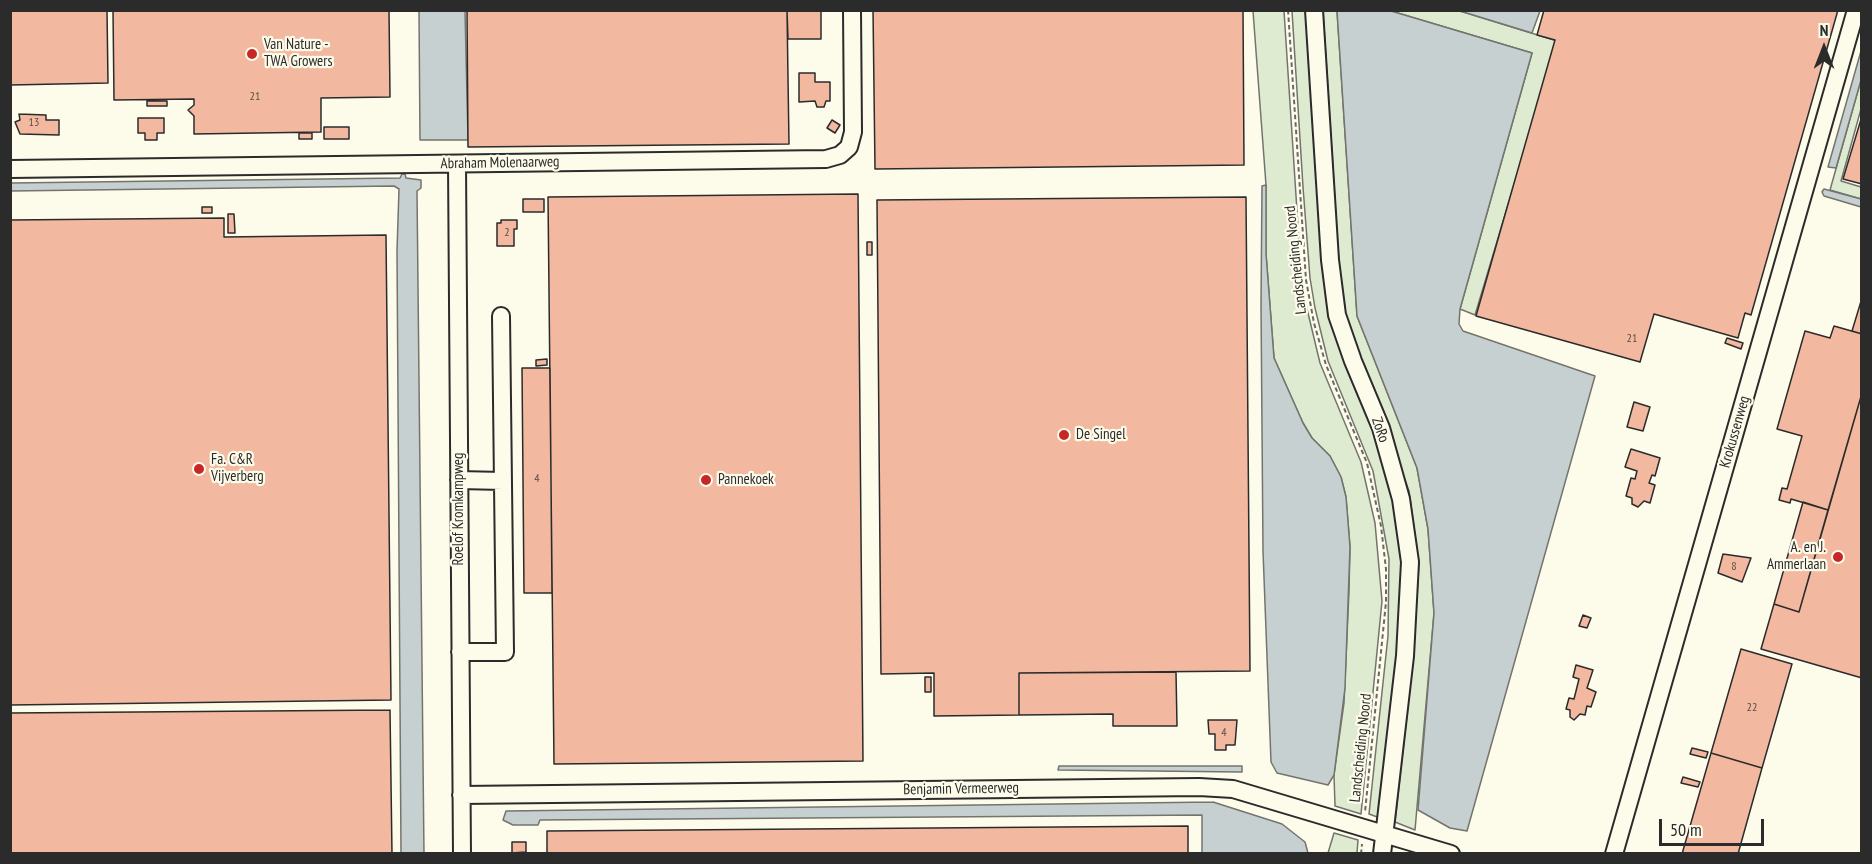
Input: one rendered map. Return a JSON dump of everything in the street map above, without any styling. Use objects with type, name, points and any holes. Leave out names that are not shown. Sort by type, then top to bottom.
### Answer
[{"type":"street","name":"Abraham Molenaarweg","points":[[10,169],[813,160],[840,155],[849,147],[853,132],[852,10]]},
{"type":"street","name":"ZoRo","points":[[1314,10],[1329,248],[1337,315],[1381,428],[1401,499],[1410,562],[1405,656],[1382,854]]},
{"type":"street","name":"Krokussenweg","points":[[1614,854],[1856,10]]},
{"type":"street","name":"Roelof Kromkampweg","points":[[457,164],[462,854]]},
{"type":"street","points":[[460,652],[505,652],[501,316]]},
{"type":"street","points":[[459,480],[503,481]]},
{"type":"street","name":"Benjamin Vermeerweg","points":[[461,795],[1199,787],[1233,789],[1451,854]]},
{"type":"path","name":"Landscheiding Noord","points":[[1288,10],[1306,279],[1314,323],[1326,365],[1372,482],[1386,569],[1386,602],[1361,854]]},
{"type":"green space","points":[[1253,11],[1284,11],[1302,288],[1320,363],[1361,462],[1375,523],[1382,601],[1361,814],[1335,806],[1334,775],[1344,703],[1349,591],[1350,547],[1346,497],[1341,477],[1330,456],[1312,438],[1303,423],[1274,358],[1266,254],[1266,185]]},
{"type":"green space","points":[[1292,11],[1307,11],[1323,253],[1400,516],[1405,611],[1380,818],[1369,814],[1388,636],[1389,559],[1373,471],[1328,361],[1315,308],[1310,278]]},
{"type":"green space","points":[[1323,11],[1337,11],[1357,316],[1417,468],[1428,529],[1434,613],[1415,830],[1395,822],[1413,661],[1419,564],[1409,491],[1345,317],[1339,264]]},
{"type":"green space","points":[[1391,11],[1460,11],[1557,41],[1475,315],[1460,309],[1532,53]]},
{"type":"green space","points":[[1861,80],[1861,109],[1841,181],[1861,187],[1861,199],[1830,190]]},
{"type":"green space","points":[[1334,833],[1358,840],[1357,853],[1328,853]]},
{"type":"shaded area","points":[[419,11],[465,11],[468,140],[420,140]]},
{"type":"shaded area","points":[[1337,11],[1391,11],[1532,53],[1460,309],[1459,324],[1463,331],[1595,376],[1467,831],[1450,828],[1418,810],[1434,613],[1428,529],[1417,468],[1357,316]]},
{"type":"shaded area","points":[[1460,11],[1540,11],[1532,33]]},
{"type":"shaded area","points":[[1861,51],[1861,80],[1836,168],[1828,167]]},
{"type":"shaded area","points":[[402,174],[405,174],[406,178],[421,180],[421,188],[417,191],[424,854],[401,853],[397,251],[399,189],[394,186],[10,191],[11,183],[400,178]]},
{"type":"shaded area","points":[[1266,185],[1266,254],[1274,358],[1303,423],[1312,438],[1330,456],[1341,477],[1346,497],[1350,547],[1345,688],[1334,775],[1328,785],[1277,773],[1271,762],[1263,551],[1261,305],[1262,186]]},
{"type":"shaded area","points":[[1824,189],[1861,199],[1861,207],[1824,196],[1822,192]]},
{"type":"shaded area","points":[[1059,766],[1242,766],[1242,772],[1058,770]]},
{"type":"shaded area","points":[[1213,802],[1282,824],[1305,842],[1308,853],[1202,853],[1202,815],[540,820],[538,825],[513,825],[503,820],[506,811]]},
{"type":"building","points":[[10,10],[107,10],[108,83],[10,85]]},
{"type":"building","name":"Van Nature - TWA Growers","points":[[113,10],[389,10],[390,97],[321,98],[321,132],[194,134],[194,116],[188,110],[194,105],[194,99],[114,100]]},
{"type":"building","points":[[467,10],[787,10],[789,144],[468,147]]},
{"type":"building","points":[[787,10],[821,10],[821,39],[788,39]]},
{"type":"building","points":[[873,10],[1243,10],[1244,165],[875,169]]},
{"type":"building","points":[[1544,10],[1838,10],[1751,315],[1745,313],[1738,338],[1654,314],[1640,362],[1476,316],[1555,40],[1537,35]]},
{"type":"building","points":[[799,73],[815,73],[815,82],[830,82],[830,101],[826,101],[824,107],[817,107],[815,101],[799,102]]},
{"type":"building","points":[[147,101],[167,101],[167,106],[147,106]]},
{"type":"building","points":[[19,114],[46,115],[46,120],[59,120],[59,135],[20,134],[15,122],[20,120]]},
{"type":"building","points":[[1862,116],[1862,184],[1843,179]]},
{"type":"building","points":[[138,118],[164,118],[164,133],[157,133],[157,140],[145,140],[145,133],[138,133]]},
{"type":"building","points":[[832,120],[840,125],[835,133],[827,128]]},
{"type":"building","points":[[324,127],[349,127],[349,139],[324,139]]},
{"type":"building","points":[[299,133],[312,133],[312,139],[299,139]]},
{"type":"building","name":"Pannekoek","points":[[858,194],[863,761],[554,764],[548,197]]},
{"type":"building","name":"De Singel","points":[[1246,197],[1250,671],[1019,673],[1019,715],[934,716],[934,673],[881,674],[877,200]]},
{"type":"building","points":[[523,199],[544,199],[544,212],[523,212]]},
{"type":"building","points":[[202,207],[212,207],[212,213],[202,213]]},
{"type":"building","points":[[228,214],[234,214],[235,233],[228,233]]},
{"type":"building","name":"Fa. C&R Vijverberg","points":[[224,218],[224,237],[386,235],[391,700],[10,705],[10,220]]},
{"type":"building","points":[[501,220],[517,220],[517,229],[514,229],[514,246],[497,246],[497,223],[501,223]]},
{"type":"building","points":[[867,242],[872,242],[872,255],[867,255]]},
{"type":"building","points":[[1862,298],[1862,334],[1852,331]]},
{"type":"building","points":[[1834,326],[1862,334],[1862,393],[1828,510],[1791,499],[1790,503],[1779,500],[1782,488],[1787,489],[1802,436],[1777,429],[1805,331],[1830,338]]},
{"type":"building","points":[[1727,338],[1743,343],[1741,349],[1725,343]]},
{"type":"building","points":[[547,359],[547,365],[536,366],[536,360]]},
{"type":"building","points":[[522,368],[550,368],[552,593],[524,593]]},
{"type":"building","name":"A. en J. Ammerlaan","points":[[1862,393],[1862,678],[1761,649],[1774,604],[1799,612]]},
{"type":"building","points":[[1634,402],[1650,407],[1643,431],[1627,427]]},
{"type":"building","points":[[1631,449],[1660,458],[1655,476],[1652,475],[1649,483],[1655,485],[1650,503],[1644,501],[1638,507],[1632,504],[1632,498],[1626,496],[1631,478],[1635,479],[1637,471],[1625,467]]},
{"type":"building","points":[[1803,502],[1828,510],[1799,612],[1774,604]]},
{"type":"building","points":[[1723,554],[1751,558],[1742,582],[1718,573]]},
{"type":"building","points":[[1583,615],[1591,618],[1587,628],[1579,626]]},
{"type":"building","points":[[1741,649],[1792,664],[1762,768],[1711,753]]},
{"type":"building","points":[[1576,665],[1593,670],[1587,688],[1596,692],[1591,707],[1587,706],[1585,715],[1580,714],[1574,720],[1570,717],[1570,710],[1566,709],[1569,698],[1574,699],[1579,679],[1573,677]]},
{"type":"building","points":[[1176,672],[1177,726],[1113,726],[1113,714],[1019,715],[1019,673]]},
{"type":"building","points":[[925,677],[931,677],[931,692],[925,692]]},
{"type":"building","points":[[390,710],[392,854],[10,854],[10,713]]},
{"type":"building","points":[[1208,720],[1237,720],[1235,745],[1226,745],[1226,750],[1215,750],[1215,734],[1209,734]]},
{"type":"building","points":[[1692,748],[1708,752],[1706,758],[1690,754]]},
{"type":"building","points":[[1711,753],[1762,768],[1738,854],[1682,854]]},
{"type":"building","points":[[1683,777],[1700,782],[1698,787],[1681,783]]},
{"type":"building","points":[[1188,826],[1188,854],[547,854],[547,831]]},
{"type":"building","points":[[512,842],[526,842],[526,852],[512,853]]},
{"type":"place","name":"Van Nature - TWA Growers","points":[[252,54]]},
{"type":"place","name":"De Singel","points":[[1064,435]]},
{"type":"place","name":"Fa. C&R Vijverberg","points":[[199,469]]},
{"type":"place","name":"Pannekoek","points":[[706,480]]},
{"type":"place","name":"A. en J. Ammerlaan","points":[[1838,557]]}]
